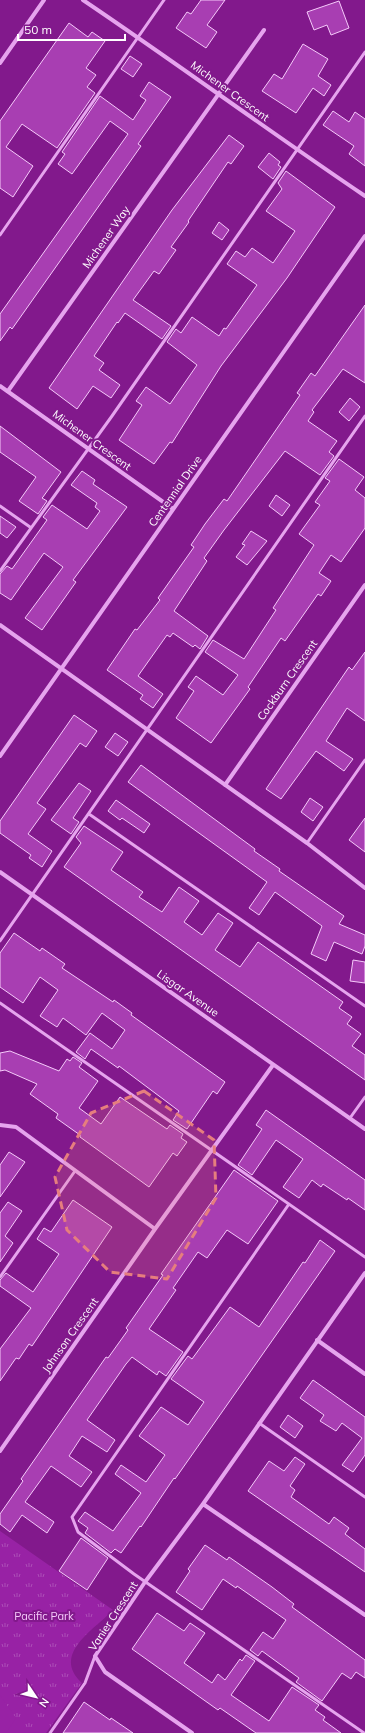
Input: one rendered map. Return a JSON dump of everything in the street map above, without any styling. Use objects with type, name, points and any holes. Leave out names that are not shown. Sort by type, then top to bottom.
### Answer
[{"type":"street","points":[[0,63],[44,0]]},
{"type":"street","name":"Michener Crescent","points":[[83,0],[218,93],[297,151],[365,196]]},
{"type":"street","name":"Michener Way","points":[[8,391],[264,30]]},
{"type":"street","name":"Centennial Drive","points":[[0,756],[365,236]]},
{"type":"street","name":"Michener Crescent","points":[[0,386],[173,509]]},
{"type":"street","name":"Cockburn Crescent","points":[[225,785],[365,585]]},
{"type":"street","points":[[0,626],[307,843],[365,888]]},
{"type":"street","name":"Lisgar Avenue","points":[[0,872],[365,1129]]},
{"type":"street","name":"Johnson Crescent","points":[[0,1451],[155,1229],[274,1065]]},
{"type":"street","points":[[0,1126],[16,1127],[155,1229]]},
{"type":"street","name":"Vanier Crescent","points":[[192,1733],[105,1672],[95,1656],[145,1582],[203,1504],[365,1273]]},
{"type":"street","points":[[317,1340],[365,1374]]},
{"type":"street","points":[[203,1504],[365,1615]]},
{"type":"lane","points":[[0,235],[139,38],[164,0]]},
{"type":"lane","points":[[0,571],[297,151],[365,52]]},
{"type":"lane","points":[[0,941],[148,731],[365,416]]},
{"type":"lane","points":[[0,506],[30,527]]},
{"type":"lane","points":[[307,843],[365,760]]},
{"type":"lane","points":[[89,814],[365,1006]]},
{"type":"lane","points":[[0,1003],[365,1257]]},
{"type":"lane","points":[[350,1118],[365,1097]]},
{"type":"lane","points":[[0,1277],[75,1171]]},
{"type":"lane","points":[[289,1204],[72,1517],[78,1532],[145,1582],[364,1733]]},
{"type":"lane","points":[[259,1423],[365,1497]]},
{"type":"lane","points":[[50,1733],[85,1682],[95,1656]]},
{"type":"highlighted area","points":[[144,1091],[214,1140],[216,1198],[167,1279],[110,1272],[67,1230],[55,1177],[91,1113]]},
{"type":"green space","name":"Pacific Park","points":[[0,1531],[113,1610],[87,1634],[73,1652],[71,1662],[74,1672],[82,1683],[46,1733],[0,1733]]},
{"type":"green space","points":[[0,1695],[16,1718],[6,1733],[0,1733]]},
{"type":"building","points":[[201,0],[225,0],[207,25],[217,32],[206,48],[176,28],[187,12],[191,14]]},
{"type":"building","points":[[339,1],[349,28],[331,35],[327,25],[314,30],[307,12]]},
{"type":"building","points":[[69,23],[88,37],[92,32],[105,41],[86,68],[96,75],[87,87],[95,93],[57,148],[22,124],[6,147],[33,166],[13,197],[0,188],[0,121]]},
{"type":"building","points":[[303,44],[328,59],[318,76],[331,85],[324,96],[313,88],[296,113],[262,91],[274,74],[282,79]]},
{"type":"building","points":[[130,56],[142,64],[133,77],[121,69]]},
{"type":"building","points":[[149,82],[171,97],[138,144],[141,146],[12,329],[10,327],[0,341],[0,314],[128,134],[110,121],[72,174],[58,164],[65,154],[62,152],[100,96],[133,120],[146,100],[140,96]]},
{"type":"building","points":[[333,111],[349,122],[355,112],[365,119],[365,166],[349,154],[354,146],[323,125]]},
{"type":"building","points":[[229,135],[244,146],[231,164],[228,162],[188,221],[189,222],[171,247],[176,250],[159,274],[154,271],[133,300],[171,326],[162,339],[125,313],[118,323],[117,322],[94,356],[104,363],[99,370],[120,385],[111,398],[93,386],[77,409],[49,388],[172,210]]},
{"type":"building","points":[[269,153],[280,162],[278,165],[281,167],[273,179],[258,167]]},
{"type":"building","points":[[286,171],[335,207],[287,278],[221,366],[172,443],[170,442],[154,464],[119,440],[142,405],[136,401],[146,387],[170,404],[197,365],[167,342],[176,329],[181,333],[192,317],[219,336],[224,328],[226,329],[257,285],[227,264],[236,251],[245,257],[252,248],[273,263],[295,231],[266,211],[282,189],[278,183]]},
{"type":"building","points":[[219,222],[229,230],[222,240],[212,233]]},
{"type":"building","points":[[365,305],[365,383],[343,369],[312,410],[314,412],[308,421],[337,441],[329,452],[334,456],[320,475],[285,451],[224,530],[204,558],[207,561],[174,611],[208,636],[200,649],[195,645],[193,647],[173,633],[170,637],[167,635],[138,676],[163,694],[153,708],[140,699],[143,695],[107,670],[135,629],[137,630],[160,600],[158,598],[194,547],[191,545],[224,499],[227,501],[300,395],[297,393],[311,373],[315,376]]},
{"type":"building","points":[[350,398],[360,407],[349,421],[339,412]]},
{"type":"building","points":[[0,426],[61,472],[42,498],[47,501],[38,514],[19,501],[36,477],[0,452]]},
{"type":"building","points":[[339,459],[364,477],[355,490],[365,498],[365,528],[341,562],[331,555],[319,573],[331,581],[321,596],[318,594],[285,641],[281,638],[248,687],[250,689],[211,743],[176,718],[194,691],[188,687],[196,676],[223,695],[238,675],[205,652],[213,640],[244,659],[276,610],[273,608],[314,545],[299,534],[320,505],[315,502],[330,481],[325,478]]},
{"type":"building","points":[[82,471],[95,480],[93,484],[127,507],[73,580],[76,582],[42,630],[25,618],[63,567],[44,553],[11,600],[0,593],[0,574],[7,566],[12,569],[47,520],[43,517],[52,505],[87,529],[100,511],[95,507],[97,503],[71,485]]},
{"type":"building","points":[[276,495],[290,505],[282,516],[269,506]]},
{"type":"building","points":[[0,516],[16,527],[7,538],[0,533]]},
{"type":"building","points":[[251,531],[267,541],[247,565],[236,557],[245,545],[242,544]]},
{"type":"building","points":[[365,652],[365,721],[347,708],[326,741],[353,759],[344,771],[316,751],[281,799],[266,789],[349,667],[352,670]]},
{"type":"building","points":[[74,715],[97,731],[86,747],[80,743],[37,803],[46,809],[28,834],[52,851],[42,867],[29,858],[31,855],[0,833],[0,821]]},
{"type":"building","points":[[115,733],[128,742],[118,756],[105,747]]},
{"type":"building","points":[[141,765],[255,849],[254,851],[280,869],[279,871],[344,916],[339,924],[365,935],[365,946],[362,954],[334,942],[326,961],[311,954],[322,926],[275,892],[259,915],[249,908],[267,882],[128,782]]},
{"type":"building","points":[[79,783],[91,791],[73,818],[79,822],[71,834],[51,820]]},
{"type":"building","points":[[310,798],[323,807],[313,821],[301,812]]},
{"type":"building","points":[[116,800],[150,824],[144,833],[122,818],[120,820],[108,811]]},
{"type":"building","points":[[365,818],[365,852],[349,840]]},
{"type":"building","points":[[84,826],[123,852],[111,870],[143,892],[139,897],[162,912],[179,887],[199,901],[184,922],[202,935],[218,913],[233,923],[215,950],[240,967],[258,942],[343,1002],[339,1008],[352,1017],[347,1024],[361,1034],[352,1046],[365,1055],[365,1080],[64,867],[81,843],[76,837]]},
{"type":"building","points":[[14,933],[40,951],[42,948],[65,964],[62,968],[113,1002],[114,1000],[132,1013],[131,1015],[225,1082],[217,1094],[213,1091],[187,1129],[173,1120],[179,1111],[119,1066],[118,1068],[91,1049],[85,1059],[76,1052],[90,1033],[112,1049],[125,1030],[102,1013],[86,1035],[63,1018],[57,1027],[40,1016],[58,990],[40,977],[23,1003],[0,987],[0,953]]},
{"type":"building","points":[[353,960],[365,962],[365,983],[350,981]]},
{"type":"building","points":[[10,1051],[59,1071],[67,1059],[70,1061],[73,1057],[82,1063],[79,1067],[98,1081],[79,1108],[101,1124],[120,1097],[167,1129],[170,1125],[183,1134],[181,1138],[187,1142],[177,1156],[173,1153],[149,1187],[56,1118],[58,1114],[30,1094],[37,1084],[5,1070],[0,1071],[0,1053]]},
{"type":"building","points":[[266,1110],[365,1180],[365,1210],[348,1198],[347,1200],[323,1184],[321,1187],[312,1180],[299,1198],[283,1187],[303,1159],[276,1140],[252,1175],[238,1165],[262,1129],[256,1125]]},
{"type":"building","points":[[9,1152],[25,1162],[0,1197],[0,1165]]},
{"type":"building","points":[[234,1170],[278,1201],[248,1244],[227,1230],[207,1258],[198,1252],[173,1288],[176,1290],[149,1329],[183,1352],[166,1376],[159,1371],[157,1375],[132,1357],[87,1420],[115,1440],[107,1452],[82,1436],[69,1456],[92,1472],[81,1487],[51,1466],[25,1502],[54,1522],[47,1533],[22,1515],[10,1532],[0,1524],[0,1514],[23,1481],[21,1479],[106,1357],[108,1358],[128,1330],[126,1328],[163,1275],[161,1274]]},
{"type":"building","points":[[73,1200],[112,1227],[32,1346],[29,1344],[19,1359],[16,1358],[0,1381],[0,1349],[31,1308],[0,1286],[0,1280],[6,1273],[33,1292],[59,1254],[37,1239],[44,1228],[51,1232]]},
{"type":"building","points":[[8,1202],[22,1211],[5,1236],[13,1243],[0,1262],[0,1213]]},
{"type":"building","points":[[320,1240],[335,1251],[141,1527],[140,1526],[121,1553],[115,1549],[111,1553],[85,1533],[88,1528],[78,1521],[85,1512],[113,1531],[141,1493],[115,1474],[121,1465],[146,1482],[165,1455],[139,1436],[161,1407],[188,1425],[204,1402],[171,1379],[188,1356],[192,1359],[230,1307],[259,1327],[303,1262],[305,1263]]},
{"type":"building","points":[[313,1380],[365,1417],[365,1455],[353,1472],[342,1465],[362,1438],[342,1423],[336,1431],[320,1421],[324,1415],[300,1398]]},
{"type":"building","points":[[288,1415],[303,1426],[295,1438],[280,1427]]},
{"type":"building","points":[[295,1457],[305,1464],[290,1486],[295,1490],[291,1497],[329,1524],[334,1517],[349,1528],[345,1534],[365,1549],[365,1572],[248,1491],[269,1461],[284,1471]]},
{"type":"building","points":[[81,1538],[108,1558],[87,1590],[59,1571]]},
{"type":"building","points":[[205,1545],[227,1560],[229,1557],[272,1587],[294,1604],[292,1607],[365,1660],[365,1678],[356,1672],[351,1679],[342,1673],[322,1701],[296,1682],[299,1678],[262,1651],[258,1656],[250,1650],[263,1632],[273,1639],[286,1620],[237,1586],[236,1588],[223,1579],[202,1610],[176,1592],[190,1571],[188,1569]]},
{"type":"building","points":[[157,1613],[184,1631],[190,1623],[205,1633],[184,1663],[212,1683],[218,1674],[225,1680],[240,1659],[242,1661],[246,1655],[255,1661],[231,1695],[269,1721],[292,1687],[319,1705],[315,1710],[325,1717],[323,1720],[341,1733],[256,1733],[220,1708],[218,1710],[132,1649]]},
{"type":"building","points":[[84,1702],[110,1720],[111,1718],[133,1733],[63,1733]]}]
